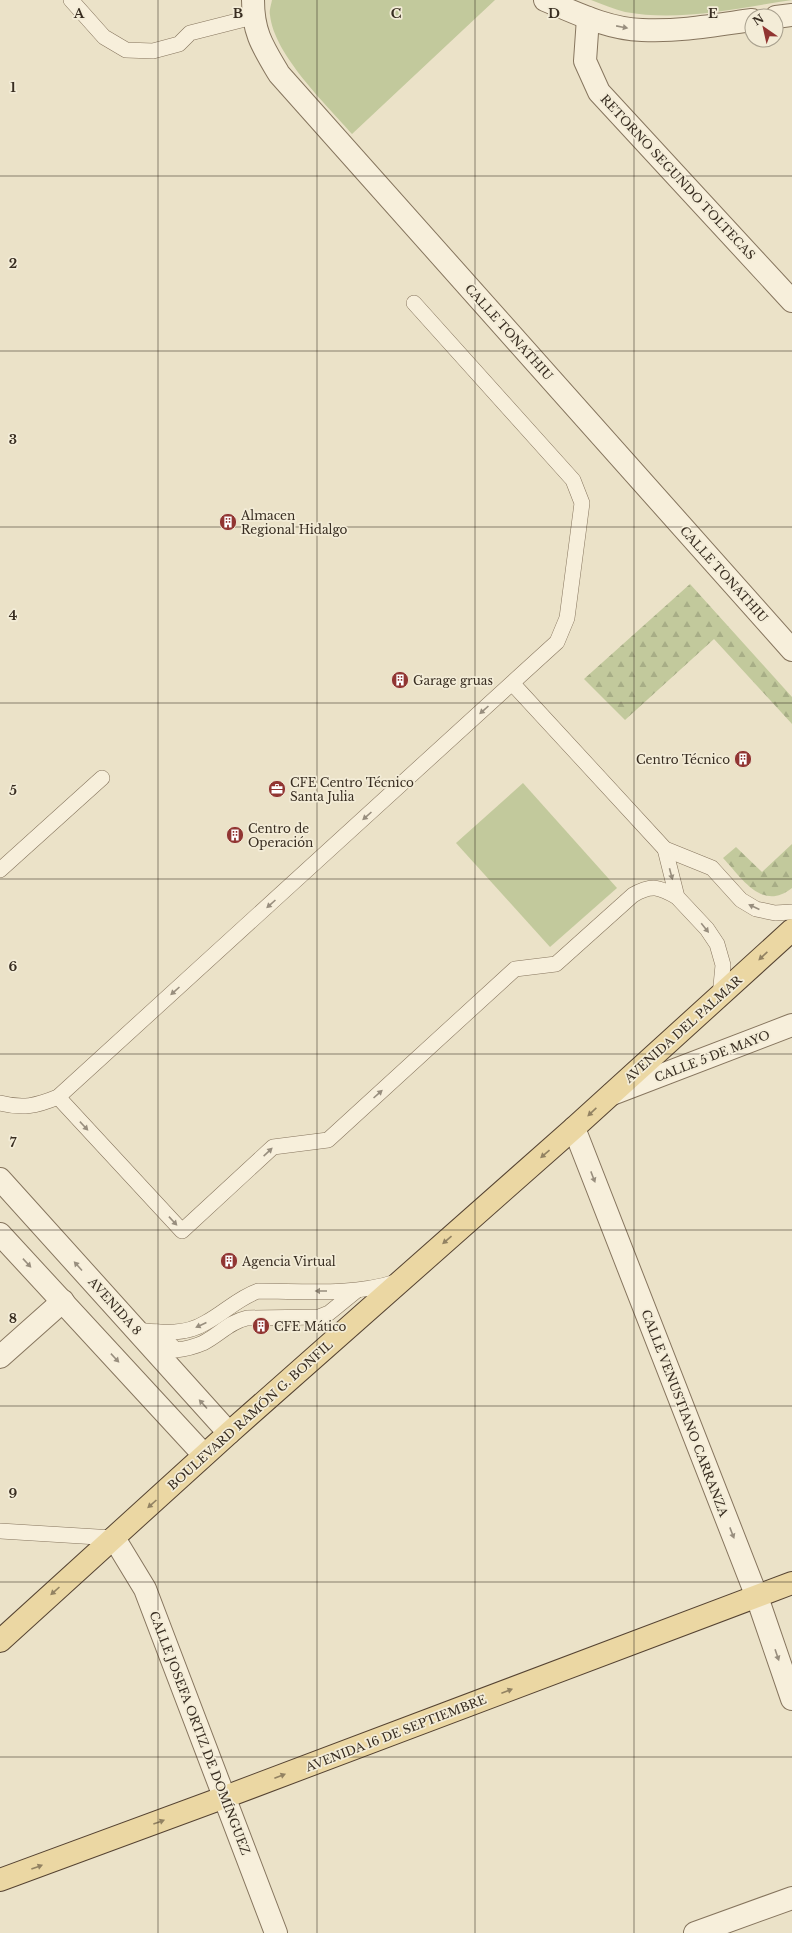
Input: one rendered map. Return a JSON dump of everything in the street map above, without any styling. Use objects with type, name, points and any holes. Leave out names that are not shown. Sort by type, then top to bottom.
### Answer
[{"type":"main road","name":"AVENIDA DEL PALMAR","points":[[574,1128],[792,930]]},
{"type":"main road","name":"BOULEVARD RAMÓN G. BONFIL","points":[[0,1641],[229,1433],[574,1128]]},
{"type":"main road","name":"AVENIDA 16 DE SEPTIEMBRE","points":[[0,1880],[225,1797],[792,1583]]},
{"type":"street","points":[[545,0],[588,18],[641,30],[685,29],[744,21]]},
{"type":"street","name":"CALLE TONATHIU","points":[[253,8],[260,42],[279,74],[792,650]]},
{"type":"street","name":"RETORNO SEGUNDO TOLTECAS","points":[[588,18],[585,61],[599,92],[792,301]]},
{"type":"street","name":"CALLE 5 DE MAYO","points":[[610,1095],[792,1025]]},
{"type":"street","name":"CALLE VENUSTIANO CARRANZA","points":[[574,1128],[757,1597],[792,1699]]},
{"type":"street","name":"AVENIDA 8","points":[[0,1179],[229,1433]]},
{"type":"street","points":[[0,1234],[204,1456]]},
{"type":"street","points":[[0,1357],[63,1302]]},
{"type":"street","name":"CALLE JOSEFA ORTIZ DE DOMÍNGUEZ","points":[[114,1538],[145,1589],[276,1933]]},
{"type":"street","points":[[695,1933],[792,1898]]},
{"type":"lane","points":[[71,0],[104,37],[126,50],[153,51],[179,44],[190,33],[253,8]]},
{"type":"lane","points":[[0,1103],[13,1106],[37,1106],[58,1097],[513,684],[557,642],[567,618],[582,503],[573,480],[414,303]]},
{"type":"lane","points":[[513,684],[665,849],[712,868],[741,900],[756,909],[775,913],[792,912]]},
{"type":"lane","points":[[0,870],[102,778]]},
{"type":"lane","points":[[665,849],[677,897]]},
{"type":"lane","points":[[58,1097],[182,1231],[274,1147],[328,1140],[515,969],[556,964],[633,895],[645,888],[658,887],[677,897],[707,929],[717,944],[723,965],[720,996]]},
{"type":"lane","points":[[136,1330],[171,1332],[189,1330],[205,1324],[245,1296],[258,1291],[356,1291],[379,1288],[401,1281]]},
{"type":"lane","points":[[157,1332],[176,1350],[189,1348],[204,1342],[236,1320],[247,1318],[319,1317],[330,1313],[356,1291]]},
{"type":"lane","points":[[0,1531],[114,1538]]},
{"type":"green space","points":[[272,0],[495,0],[352,134],[303,79],[291,63],[274,30],[270,15]]},
{"type":"green space","points":[[591,0],[792,0],[709,13],[688,15],[646,15],[625,12]]},
{"type":"green space","points":[[690,584],[792,697],[792,724],[714,639],[625,720],[584,679]]},
{"type":"green space","points":[[523,783],[617,888],[550,947],[456,843]]},
{"type":"green space","points":[[792,844],[792,888],[781,894],[771,896],[753,890],[723,858],[736,847],[762,872]]},
{"type":"place","name":"Almacen Regional Hidalgo","points":[[228,522]]},
{"type":"place","name":"Garage gruas","points":[[400,680]]},
{"type":"place","name":"Centro Técnico","points":[[743,759]]},
{"type":"place","name":"CFE Centro Técnico Santa Julia","points":[[277,789]]},
{"type":"place","name":"Centro de Operación","points":[[235,835]]},
{"type":"place","name":"Agencia Virtual","points":[[229,1261]]},
{"type":"place","name":"CFE Mático","points":[[261,1326]]}]
